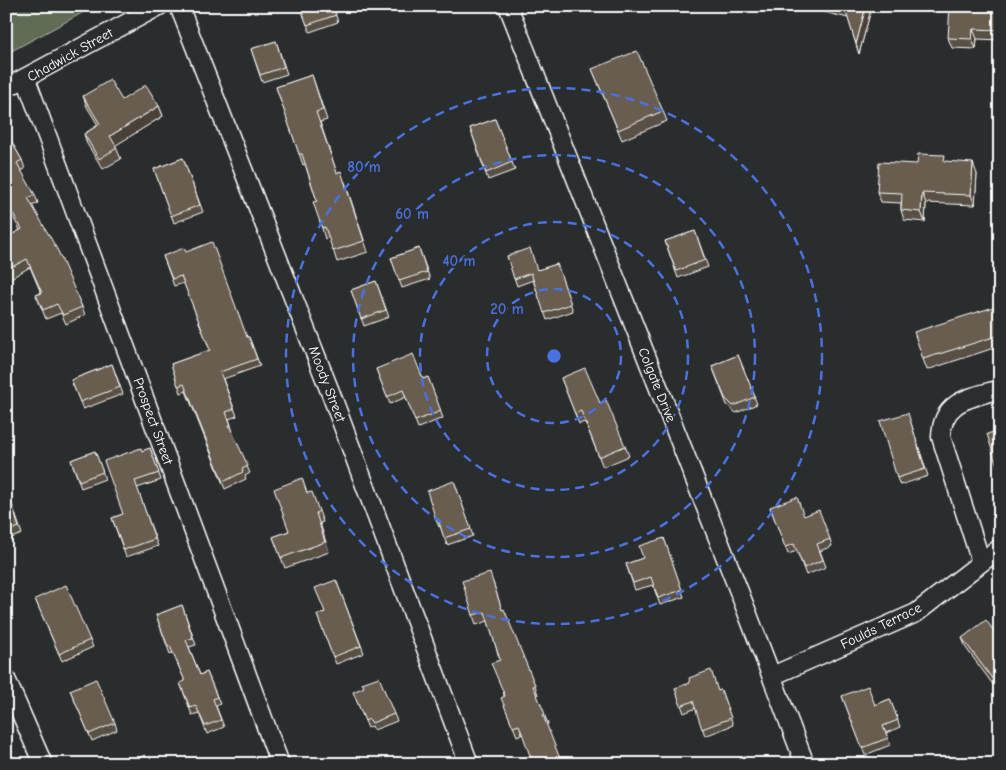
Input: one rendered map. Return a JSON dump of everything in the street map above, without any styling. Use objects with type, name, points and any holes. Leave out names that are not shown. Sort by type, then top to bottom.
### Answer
[{"type":"street","name":"Chadwick Street","points":[[6,88],[26,79],[159,6]]},
{"type":"street","name":"Moody Street","points":[[179,6],[327,385],[469,764]]},
{"type":"street","name":"Colgate Drive","points":[[508,6],[805,764]]},
{"type":"street","name":"Prospect Street","points":[[26,79],[280,764]]},
{"type":"street","points":[[980,562],[941,437],[941,423],[949,409],[964,400],[1000,389]]},
{"type":"street","name":"Foulds Terrace","points":[[772,676],[916,613],[1000,548]]},
{"type":"street","points":[[6,679],[43,764]]},
{"type":"green space","points":[[6,6],[95,6],[6,54]]},
{"type":"building","points":[[300,6],[333,6],[336,15],[307,25]]},
{"type":"building","points":[[835,6],[866,6],[856,44],[845,9]]},
{"type":"building","points":[[950,6],[1000,6],[1000,30],[973,29],[972,39],[948,38]]},
{"type":"building","points":[[276,41],[284,67],[260,75],[251,49]]},
{"type":"building","points":[[637,51],[663,111],[618,130],[592,69]]},
{"type":"building","points":[[312,75],[323,110],[316,112],[337,173],[341,171],[364,241],[333,251],[325,227],[322,228],[313,202],[317,201],[302,154],[299,154],[276,87]]},
{"type":"building","points":[[110,80],[122,100],[146,85],[159,106],[110,136],[117,148],[99,159],[84,134],[100,124],[83,96]]},
{"type":"building","points":[[495,119],[512,162],[486,173],[470,128]]},
{"type":"building","points":[[6,132],[22,160],[17,163],[35,195],[28,198],[58,251],[82,307],[63,315],[57,304],[43,310],[36,295],[42,293],[27,259],[8,269],[6,267],[6,238],[22,229],[6,201]]},
{"type":"building","points":[[918,154],[945,155],[944,161],[973,163],[971,195],[922,193],[921,212],[901,210],[902,193],[877,192],[879,162],[917,164]]},
{"type":"building","points":[[183,158],[200,205],[171,216],[154,169]]},
{"type":"building","points":[[695,231],[705,260],[676,271],[665,241]]},
{"type":"building","points":[[212,242],[257,359],[220,372],[234,409],[226,412],[231,425],[229,425],[248,466],[242,469],[243,472],[223,482],[184,384],[178,386],[171,364],[210,350],[181,276],[172,279],[163,256],[184,248],[186,252]]},
{"type":"building","points":[[419,248],[427,272],[399,281],[391,258]]},
{"type":"building","points":[[530,248],[537,270],[557,264],[571,304],[544,313],[531,273],[514,279],[507,256]]},
{"type":"building","points":[[376,281],[386,310],[361,319],[351,290]]},
{"type":"building","points":[[1000,305],[1000,335],[923,359],[914,332]]},
{"type":"building","points":[[413,354],[423,379],[428,377],[441,411],[415,421],[403,390],[387,397],[376,369]]},
{"type":"building","points":[[738,355],[755,397],[733,406],[725,398],[712,366]]},
{"type":"building","points":[[112,364],[120,387],[80,402],[71,380]]},
{"type":"building","points":[[585,368],[600,403],[606,400],[625,446],[599,457],[581,411],[575,414],[561,378]]},
{"type":"building","points":[[908,413],[925,469],[897,478],[880,421]]},
{"type":"building","points":[[1000,430],[1000,459],[995,460],[987,434]]},
{"type":"building","points":[[141,448],[142,451],[150,448],[159,473],[135,481],[155,539],[124,550],[112,518],[123,514],[104,461]]},
{"type":"building","points":[[95,451],[103,472],[79,481],[71,460]]},
{"type":"building","points":[[302,478],[307,493],[312,492],[319,511],[316,513],[325,542],[281,558],[273,537],[289,531],[274,489]]},
{"type":"building","points":[[454,481],[471,529],[444,538],[427,491]]},
{"type":"building","points":[[6,487],[19,527],[6,532]]},
{"type":"building","points":[[797,497],[804,516],[819,510],[830,539],[817,544],[823,560],[804,568],[794,544],[785,547],[770,507]]},
{"type":"building","points":[[664,538],[682,590],[658,598],[651,577],[633,583],[626,564],[643,558],[639,546]]},
{"type":"building","points":[[490,573],[502,610],[504,609],[535,685],[533,686],[562,764],[533,764],[519,725],[513,727],[501,698],[505,696],[491,663],[500,660],[485,612],[473,615],[462,581]]},
{"type":"building","points":[[336,580],[361,646],[333,657],[317,615],[325,612],[315,588]]},
{"type":"building","points":[[66,585],[90,640],[59,654],[35,599]]},
{"type":"building","points":[[182,605],[193,638],[186,640],[200,675],[207,672],[217,697],[213,699],[221,720],[205,726],[196,706],[190,708],[180,683],[185,681],[170,646],[168,647],[156,615]]},
{"type":"building","points":[[986,620],[1000,640],[1000,689],[962,638]]},
{"type":"building","points":[[711,670],[718,691],[721,690],[731,718],[702,729],[693,701],[681,706],[675,688],[690,683],[689,678]]},
{"type":"building","points":[[379,677],[394,714],[372,723],[369,719],[365,721],[353,692],[364,687],[362,683]]},
{"type":"building","points":[[96,679],[115,723],[89,734],[70,690]]},
{"type":"building","points":[[868,686],[875,705],[890,699],[898,720],[883,726],[888,738],[862,748],[842,696]]},
{"type":"building","points":[[145,755],[149,764],[125,764]]}]
